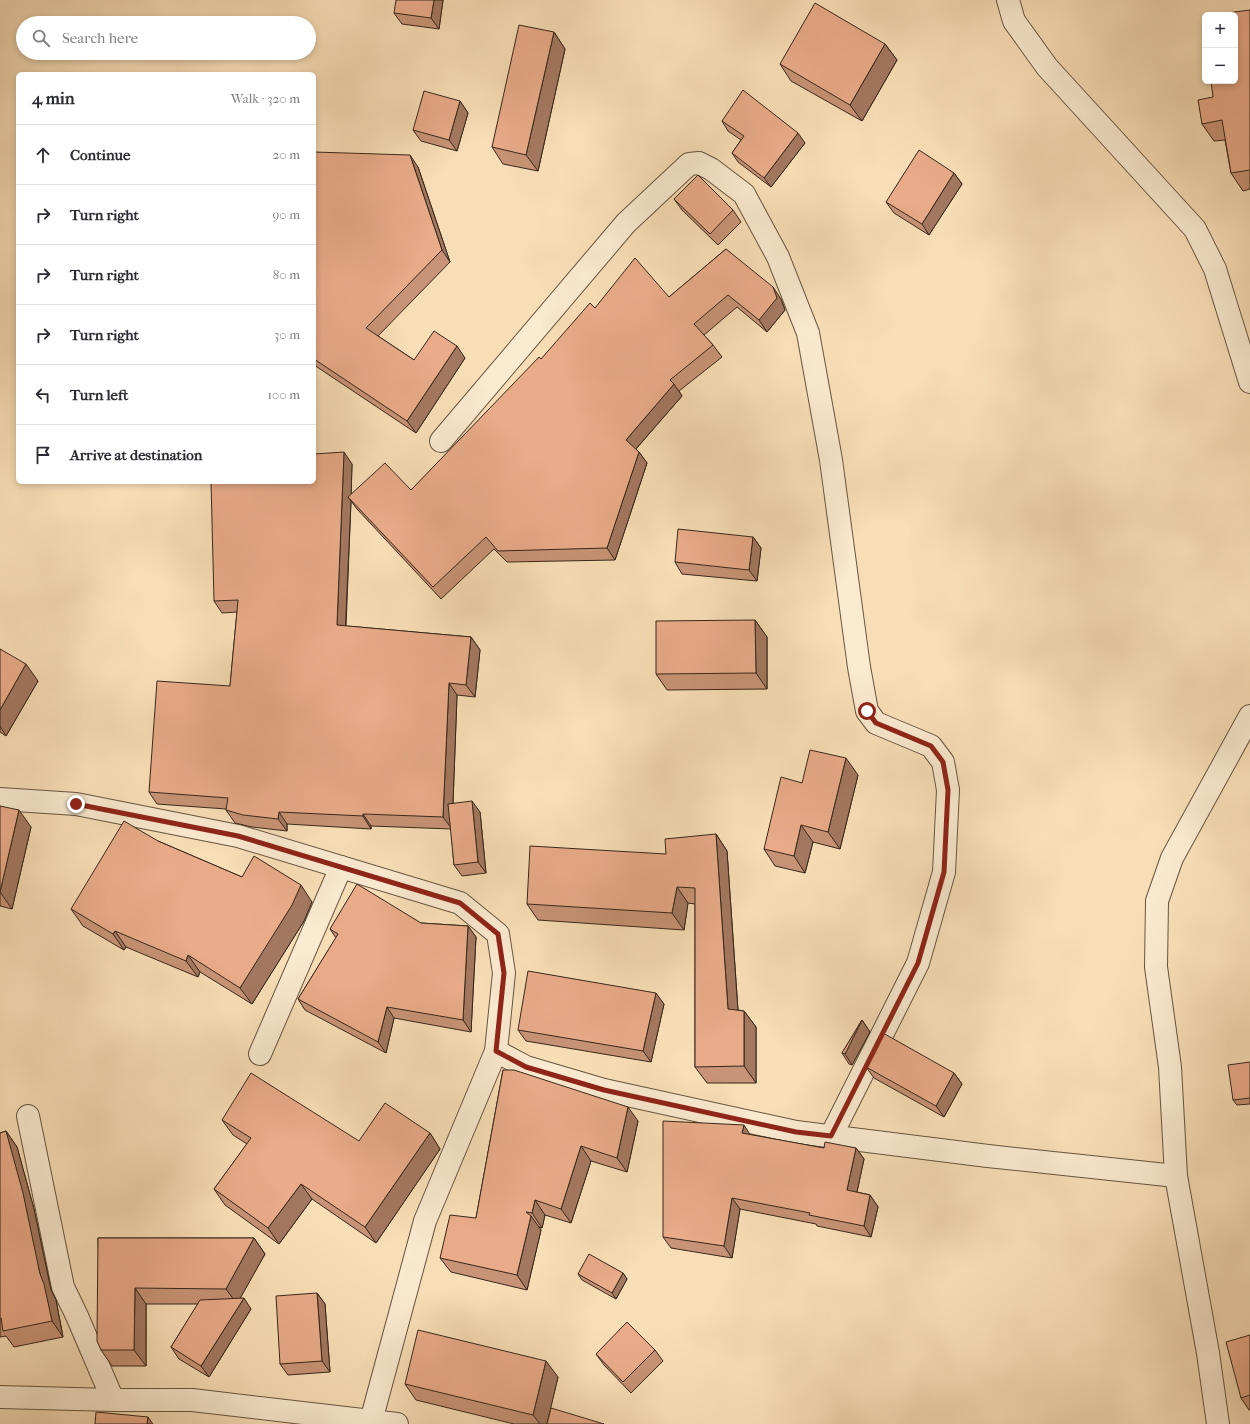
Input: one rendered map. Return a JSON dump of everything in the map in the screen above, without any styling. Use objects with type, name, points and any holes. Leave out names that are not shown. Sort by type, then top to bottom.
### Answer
[{"type":"street","points":[[1008,0],[1014,22],[1047,67],[1195,229],[1215,269],[1250,382]]},
{"type":"street","points":[[441,441],[626,223],[689,164],[699,163],[711,169],[744,194],[778,257],[808,333],[831,460],[859,667],[867,711],[876,723],[931,746],[943,762],[948,790],[944,872],[918,963],[831,1136]]},
{"type":"street","points":[[1218,1424],[1208,1353],[1176,1176],[1170,1067],[1156,967],[1157,902],[1172,858],[1250,716]]},
{"type":"street","points":[[0,799],[76,804],[238,836],[460,903],[498,934],[504,973],[496,1051],[425,1221],[371,1421]]},
{"type":"street","points":[[260,1054],[341,867]]},
{"type":"street","points":[[496,1051],[526,1067],[604,1090],[796,1132],[988,1156],[1176,1176]]},
{"type":"street","points":[[28,1116],[63,1287],[113,1400]]},
{"type":"street","points":[[0,1397],[113,1400],[192,1400],[397,1424]]},
{"type":"building","points":[[396,0],[434,0],[431,18],[394,13]]},
{"type":"building","points":[[815,3],[885,44],[850,105],[780,64]]},
{"type":"building","points":[[1250,10],[1250,170],[1231,173],[1222,120],[1202,124],[1198,100],[1213,97],[1211,84],[1238,84],[1238,12],[1234,12]]},
{"type":"building","points":[[519,25],[554,32],[526,155],[492,147]]},
{"type":"building","points":[[743,90],[798,133],[764,178],[732,153],[744,136],[722,121]]},
{"type":"building","points":[[424,91],[460,101],[449,140],[413,130]]},
{"type":"building","points":[[919,150],[954,173],[922,224],[886,202]]},
{"type":"building","points":[[316,152],[410,155],[442,250],[366,328],[414,360],[434,331],[457,346],[407,421],[316,360]]},
{"type":"building","points":[[698,175],[733,210],[710,234],[674,199]]},
{"type":"building","points":[[726,249],[773,287],[777,298],[759,320],[728,295],[694,324],[713,345],[670,380],[674,384],[626,440],[639,452],[607,548],[498,551],[486,537],[433,587],[348,497],[385,463],[411,490],[539,357],[541,359],[590,303],[595,308],[635,258],[669,297]]},
{"type":"building","points":[[344,452],[337,625],[471,637],[466,685],[449,683],[443,817],[363,814],[363,816],[279,812],[278,819],[243,815],[226,810],[228,798],[149,792],[157,681],[230,686],[238,600],[214,601],[211,484],[316,484],[316,454]]},
{"type":"building","points":[[678,529],[753,537],[749,570],[675,562]]},
{"type":"building","points":[[755,620],[756,673],[656,674],[656,621]]},
{"type":"building","points":[[0,649],[26,664],[0,710]]},
{"type":"building","points":[[810,750],[846,758],[828,832],[801,825],[794,856],[764,849],[781,777],[802,783]]},
{"type":"building","points":[[472,801],[478,862],[454,865],[448,804]]},
{"type":"building","points":[[0,806],[19,810],[0,892]]},
{"type":"building","points":[[124,821],[158,841],[242,877],[254,856],[301,885],[292,905],[240,988],[188,955],[186,961],[115,931],[113,934],[71,909]]},
{"type":"building","points":[[716,834],[728,1009],[744,1011],[744,1066],[695,1067],[695,888],[677,887],[672,913],[527,904],[530,846],[666,854],[665,839]]},
{"type":"building","points":[[357,884],[421,923],[468,926],[463,1020],[387,1007],[378,1042],[298,999],[338,934],[330,929]]},
{"type":"building","points":[[528,971],[656,993],[643,1051],[518,1030]]},
{"type":"building","points":[[862,1020],[845,1054],[842,1053]]},
{"type":"building","points":[[883,1033],[954,1073],[936,1106],[866,1067]]},
{"type":"building","points":[[1250,1062],[1250,1098],[1233,1100],[1228,1065]]},
{"type":"building","points":[[503,1070],[514,1070],[628,1107],[617,1158],[581,1146],[561,1209],[535,1200],[532,1213],[526,1212],[531,1216],[517,1275],[440,1258],[450,1215],[476,1218]]},
{"type":"building","points":[[251,1073],[359,1141],[385,1103],[430,1133],[365,1227],[301,1184],[268,1228],[214,1189],[251,1138],[222,1120]]},
{"type":"building","points":[[663,1121],[744,1125],[742,1133],[824,1148],[825,1142],[856,1148],[847,1190],[870,1195],[864,1226],[809,1215],[810,1213],[732,1198],[724,1246],[663,1237]]},
{"type":"building","points":[[6,1131],[23,1193],[40,1274],[44,1284],[52,1321],[3,1331],[0,1318],[0,1133]]},
{"type":"building","points":[[98,1238],[254,1238],[226,1289],[135,1288],[134,1350],[101,1350],[97,1341]]},
{"type":"building","points":[[589,1254],[623,1273],[612,1293],[578,1274]]},
{"type":"building","points":[[317,1293],[322,1361],[280,1364],[276,1296]]},
{"type":"building","points":[[244,1298],[201,1366],[171,1347],[200,1300]]},
{"type":"building","points":[[627,1322],[655,1350],[623,1382],[596,1354]]},
{"type":"building","points":[[418,1330],[546,1361],[533,1415],[405,1384]]},
{"type":"building","points":[[1250,1335],[1250,1395],[1241,1398],[1226,1342]]},
{"type":"building","points":[[551,1408],[604,1424],[547,1424]]},
{"type":"building","points":[[96,1412],[148,1417],[147,1424],[95,1424]]},
{"type":"route","points":[[76,804],[238,836],[460,903],[498,934],[504,973],[496,1051],[526,1067],[604,1090],[796,1132],[831,1136],[918,963],[944,872],[948,790],[943,762],[931,746],[876,723],[867,711]]}]
